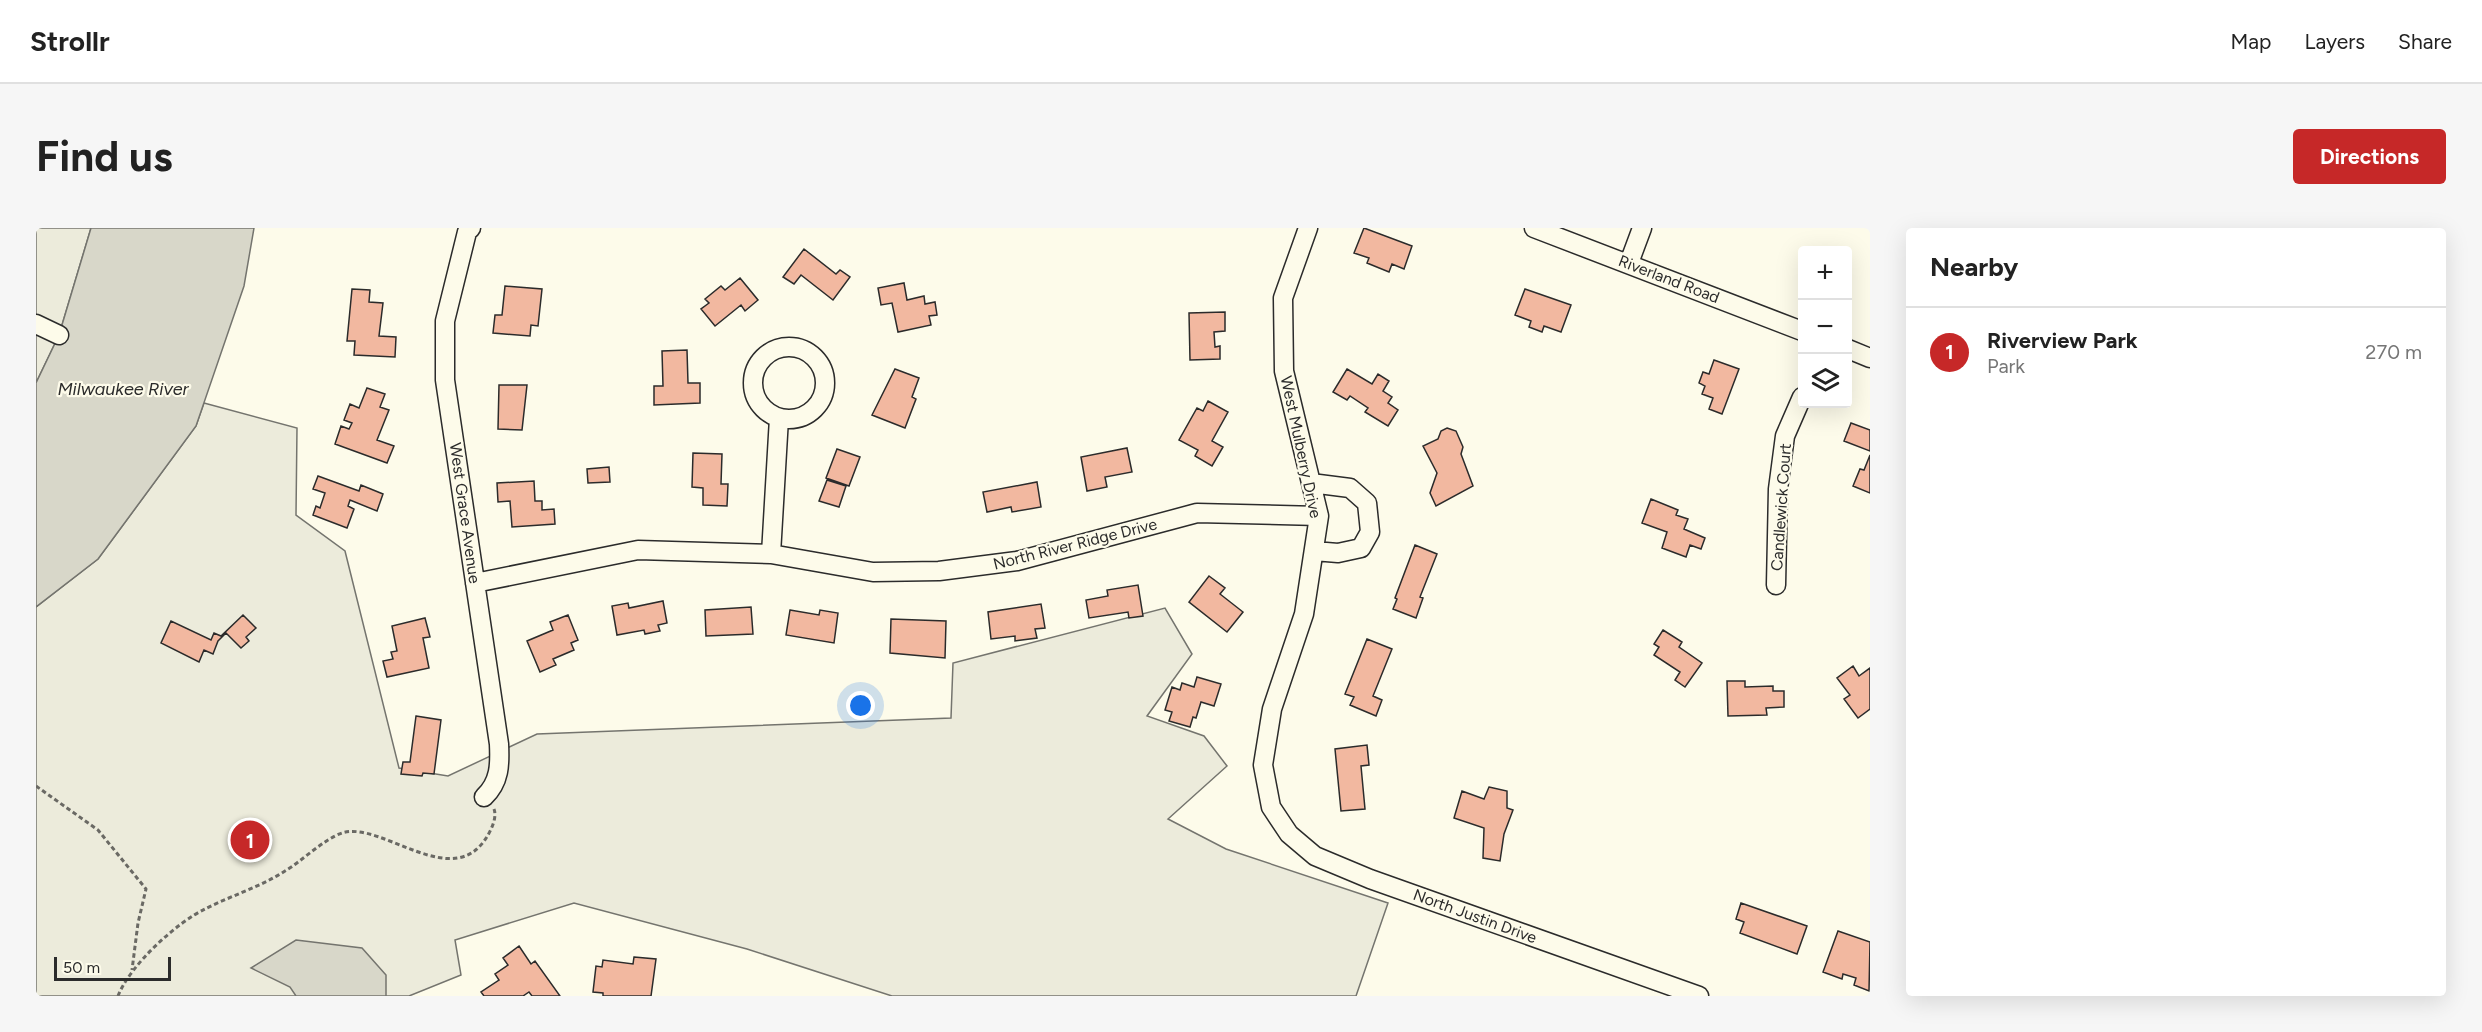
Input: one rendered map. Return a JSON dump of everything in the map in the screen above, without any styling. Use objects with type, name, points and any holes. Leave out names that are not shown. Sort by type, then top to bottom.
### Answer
[{"type":"street","name":"West Grace Avenue","points":[[471,228],[467,232],[445,321],[445,380],[499,744],[497,777],[493,788],[484,797]]},
{"type":"street","name":"West Mulberry Drive","points":[[1271,807],[1263,765],[1272,709],[1304,614],[1319,516],[1284,371],[1283,298],[1308,228]]},
{"type":"street","name":"Riverland Road","points":[[1534,228],[1798,330]]},
{"type":"street","points":[[1629,263],[1642,228]]},
{"type":"street","points":[[36,324],[59,335]]},
{"type":"street","points":[[780,347],[804,349],[821,366],[825,383],[821,401],[803,417],[779,418],[768,413],[754,394],[754,370],[769,352],[780,347]]},
{"type":"street","points":[[1852,351],[1870,358]]},
{"type":"street","name":"Candlewick Court","points":[[1776,585],[1778,489],[1785,436],[1798,408]]},
{"type":"street","points":[[771,554],[779,418]]},
{"type":"street","points":[[1311,483],[1350,488],[1367,503],[1370,532],[1360,548],[1338,553],[1314,551]]},
{"type":"street","name":"North River Ridge Drive","points":[[475,583],[638,550],[771,554],[873,572],[939,571],[1017,561],[1196,514],[1319,516]]},
{"type":"street","name":"North Justin Drive","points":[[1271,807],[1289,834],[1315,856],[1370,879],[1699,996]]},
{"type":"path","points":[[36,786],[98,830],[146,889],[138,923],[132,970]]},
{"type":"path","points":[[118,996],[132,970],[196,914],[243,894],[284,872],[341,833],[366,834],[446,858],[456,859],[466,856],[485,840],[496,814],[484,797]]},
{"type":"shaded area","points":[[36,228],[91,228],[59,335],[36,383]]},
{"type":"shaded area","points":[[204,403],[297,428],[296,515],[345,551],[399,768],[448,776],[537,734],[951,718],[953,663],[1165,608],[1192,654],[1147,716],[1204,736],[1227,766],[1168,819],[1226,849],[1388,903],[1356,996],[892,996],[747,949],[574,903],[455,940],[461,975],[409,996],[36,996],[36,607],[98,559],[196,426]]},
{"type":"water","name":"Milwaukee River","points":[[91,228],[254,228],[244,286],[196,426],[98,559],[36,607],[36,383],[59,335]]},
{"type":"water","points":[[296,940],[362,948],[386,975],[386,996],[296,996],[290,987],[251,968]]},
{"type":"building","points":[[1364,228],[1412,246],[1404,269],[1392,264],[1389,272],[1367,263],[1369,258],[1354,253]]},
{"type":"building","points":[[804,249],[836,274],[840,270],[850,277],[833,300],[801,275],[794,284],[783,277]]},
{"type":"building","points":[[740,278],[758,300],[745,311],[741,305],[715,326],[701,309],[709,303],[705,299],[721,286],[725,290]]},
{"type":"building","points":[[904,283],[907,300],[924,296],[925,304],[935,302],[937,315],[929,316],[931,325],[898,332],[892,303],[881,305],[878,288]]},
{"type":"building","points":[[505,286],[542,289],[538,326],[531,325],[530,336],[493,333],[495,315],[502,315]]},
{"type":"building","points":[[352,289],[370,290],[369,302],[383,303],[379,336],[396,337],[395,357],[354,355],[355,341],[347,341]]},
{"type":"building","points":[[1525,289],[1571,305],[1561,332],[1544,326],[1542,332],[1529,327],[1531,321],[1515,315]]},
{"type":"building","points":[[1225,312],[1225,331],[1214,332],[1215,347],[1220,346],[1220,359],[1190,360],[1189,313]]},
{"type":"building","points":[[687,350],[688,383],[700,383],[700,403],[654,405],[654,386],[663,386],[662,351]]},
{"type":"building","points":[[1714,360],[1739,369],[1722,414],[1709,409],[1713,398],[1702,394],[1705,386],[1699,383],[1703,372],[1709,374]]},
{"type":"building","points":[[895,369],[919,378],[912,397],[916,399],[905,428],[872,415]]},
{"type":"building","points":[[1347,369],[1372,384],[1378,374],[1389,381],[1383,391],[1392,397],[1388,403],[1398,410],[1388,426],[1365,412],[1368,408],[1350,396],[1347,400],[1333,392]]},
{"type":"building","points":[[499,385],[527,385],[522,430],[498,429]]},
{"type":"building","points":[[367,388],[385,394],[380,407],[389,410],[377,440],[394,446],[387,463],[335,444],[341,426],[349,429],[352,423],[344,420],[350,404],[359,408]]},
{"type":"building","points":[[1208,401],[1228,412],[1212,441],[1223,447],[1212,466],[1195,456],[1198,450],[1179,440],[1197,408],[1203,411]]},
{"type":"building","points":[[1851,423],[1870,430],[1870,451],[1844,441]]},
{"type":"building","points":[[1447,428],[1456,431],[1463,447],[1461,454],[1473,486],[1436,506],[1430,493],[1437,473],[1423,446],[1438,439],[1441,431]]},
{"type":"building","points":[[1127,448],[1132,472],[1105,477],[1107,487],[1087,491],[1081,457]]},
{"type":"building","points":[[837,449],[860,457],[849,486],[826,478]]},
{"type":"building","points":[[693,453],[722,454],[721,484],[728,484],[727,506],[703,505],[703,488],[692,487]]},
{"type":"building","points":[[1870,455],[1870,493],[1853,486],[1860,469],[1864,470]]},
{"type":"building","points":[[609,467],[610,482],[588,483],[587,469]]},
{"type":"building","points":[[318,476],[359,491],[361,485],[383,494],[377,511],[350,500],[348,506],[354,509],[347,528],[313,515],[316,506],[320,508],[325,493],[313,489]]},
{"type":"building","points":[[827,480],[846,486],[839,507],[819,501]]},
{"type":"building","points":[[534,481],[535,501],[542,501],[542,510],[554,509],[555,524],[512,527],[510,501],[498,502],[497,483]]},
{"type":"building","points":[[1037,482],[1041,507],[1012,512],[1011,507],[987,512],[983,492]]},
{"type":"building","points":[[1651,499],[1678,510],[1676,515],[1688,519],[1684,529],[1705,538],[1701,549],[1690,545],[1686,557],[1662,548],[1667,532],[1642,523]]},
{"type":"building","points":[[1415,545],[1437,554],[1420,597],[1423,598],[1416,618],[1393,609]]},
{"type":"building","points":[[1209,576],[1225,588],[1220,594],[1243,612],[1227,632],[1189,602]]},
{"type":"building","points":[[1138,585],[1143,616],[1129,618],[1128,612],[1089,618],[1086,600],[1108,596],[1107,590]]},
{"type":"building","points":[[663,601],[667,623],[658,625],[660,631],[645,634],[644,630],[617,635],[612,606],[628,603],[629,608]]},
{"type":"building","points":[[1041,604],[1045,628],[1035,629],[1037,638],[1015,641],[1015,636],[991,639],[988,612]]},
{"type":"building","points":[[751,607],[753,634],[706,636],[705,610]]},
{"type":"building","points":[[790,610],[819,615],[820,610],[838,613],[834,643],[786,635]]},
{"type":"building","points":[[243,615],[256,628],[246,637],[249,641],[241,648],[226,633],[218,641],[213,654],[204,650],[199,662],[161,643],[171,621],[211,640],[214,633],[221,636]]},
{"type":"building","points":[[568,615],[578,640],[571,643],[574,650],[553,659],[556,665],[540,672],[527,641],[553,630],[550,622]]},
{"type":"building","points":[[425,618],[430,637],[423,638],[429,668],[387,677],[383,661],[393,659],[391,652],[397,651],[392,626]]},
{"type":"building","points":[[891,619],[946,621],[945,658],[890,653]]},
{"type":"building","points":[[1663,630],[1682,642],[1679,647],[1702,663],[1685,687],[1675,680],[1680,672],[1654,655],[1659,647],[1654,644]]},
{"type":"building","points":[[1367,639],[1392,649],[1373,696],[1382,700],[1376,716],[1350,705],[1354,697],[1345,694]]},
{"type":"building","points":[[1853,666],[1859,676],[1870,668],[1870,709],[1858,718],[1844,699],[1850,695],[1837,678]]},
{"type":"building","points":[[1197,677],[1221,684],[1214,706],[1201,702],[1196,718],[1193,717],[1190,727],[1169,721],[1172,712],[1165,710],[1172,687],[1180,690],[1182,683],[1194,687]]},
{"type":"building","points":[[1727,681],[1745,681],[1745,687],[1773,686],[1773,691],[1784,691],[1784,707],[1766,708],[1767,715],[1728,716]]},
{"type":"building","points":[[416,716],[441,720],[434,774],[423,773],[422,776],[401,774],[403,762],[410,762]]},
{"type":"building","points":[[1367,745],[1369,765],[1361,766],[1365,809],[1341,811],[1335,749]]},
{"type":"building","points":[[1489,787],[1507,791],[1507,808],[1513,810],[1504,834],[1500,861],[1483,858],[1484,828],[1454,818],[1462,791],[1484,799]]},
{"type":"building","points":[[1741,903],[1807,926],[1797,954],[1740,933],[1744,922],[1736,919]]},
{"type":"building","points":[[1838,931],[1870,942],[1869,991],[1854,985],[1856,978],[1843,974],[1842,979],[1823,972]]},
{"type":"building","points":[[519,946],[531,964],[535,961],[560,996],[532,996],[529,992],[523,996],[484,996],[481,992],[499,980],[495,974],[508,965],[503,958]]},
{"type":"building","points":[[634,957],[656,959],[651,996],[603,996],[603,993],[593,992],[596,966],[602,967],[603,960],[633,964]]},
{"type":"place","name":"Riverview Park","points":[[250,840]]}]
